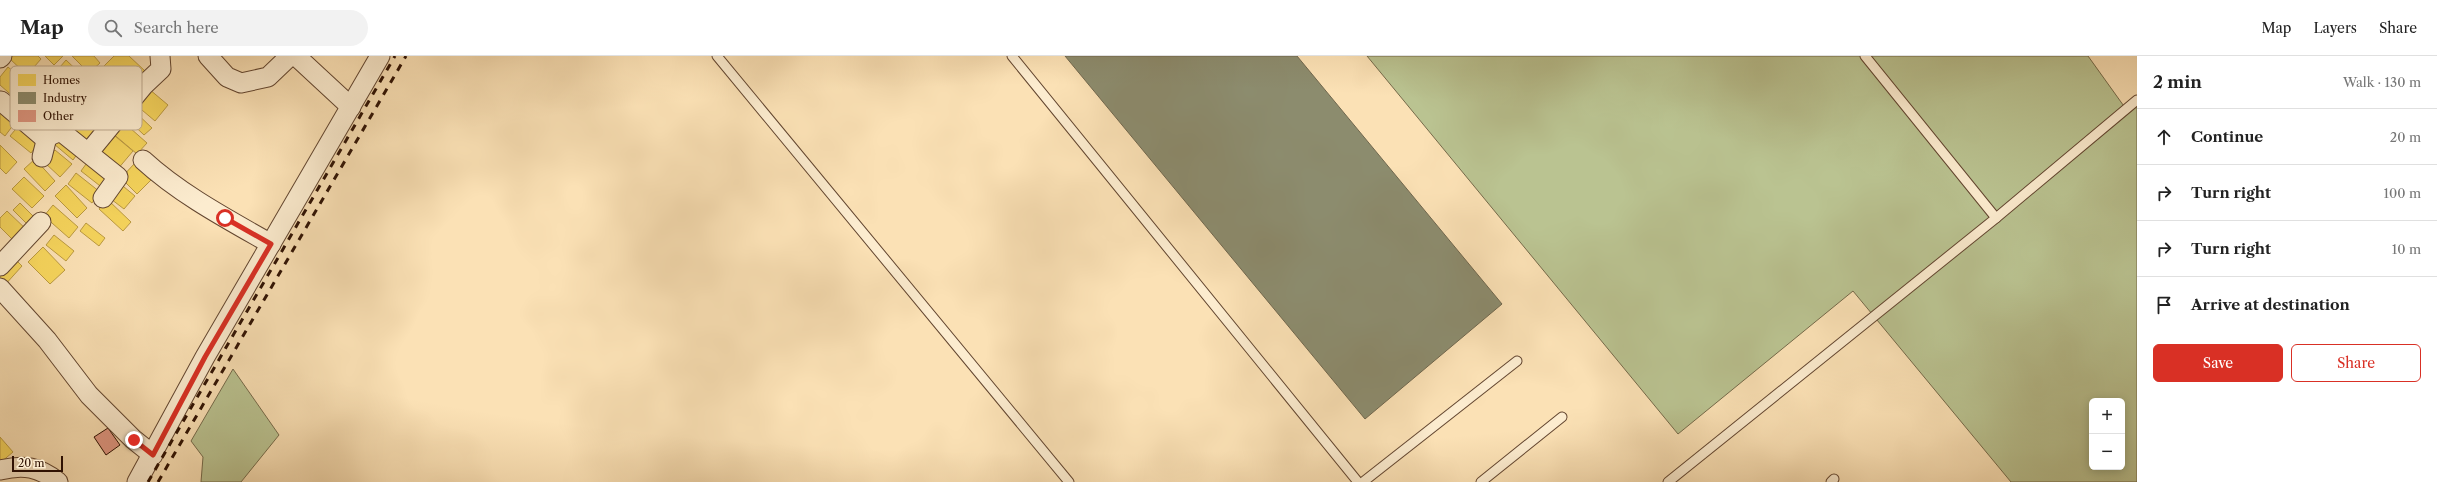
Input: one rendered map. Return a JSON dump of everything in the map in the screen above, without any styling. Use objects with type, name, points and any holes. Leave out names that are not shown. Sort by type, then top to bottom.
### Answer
[{"type":"street","points":[[142,87],[161,69],[160,56]]},
{"type":"street","points":[[208,56],[227,77],[241,83],[268,77],[290,56]]},
{"type":"street","points":[[296,56],[351,107]]},
{"type":"street","points":[[137,482],[205,357],[380,56]]},
{"type":"street","points":[[0,97],[10,106]]},
{"type":"street","points":[[36,130],[42,136],[47,137],[58,132],[62,133],[89,152],[118,177],[103,198]]},
{"type":"street","points":[[89,152],[107,130]]},
{"type":"street","points":[[42,157],[47,137]]},
{"type":"street","points":[[143,160],[168,181],[225,218],[271,244]]},
{"type":"street","points":[[0,266],[41,222]]},
{"type":"street","points":[[0,288],[48,340],[89,395],[134,440],[153,455]]},
{"type":"street","points":[[0,470],[13,467],[34,467],[58,482]]},
{"type":"lane","points":[[717,56],[1068,482]]},
{"type":"lane","points":[[1012,56],[1358,482]]},
{"type":"lane","points":[[1865,56],[1996,218]]},
{"type":"lane","points":[[1668,482],[1996,218],[2137,100]]},
{"type":"lane","points":[[1363,482],[1517,361]]},
{"type":"lane","points":[[1481,482],[1562,417]]},
{"type":"green space","points":[[1367,56],[2088,56],[2126,109],[2137,100],[2137,482],[2011,482],[1853,291],[1678,434]]},
{"type":"green space","points":[[233,369],[279,435],[241,482],[201,482],[203,457],[191,441]]},
{"type":"building: Homes","points":[[11,56],[38,56],[41,59],[35,66],[17,66],[9,58]]},
{"type":"building: Homes","points":[[45,56],[63,56],[54,65]]},
{"type":"building: Homes","points":[[72,56],[94,56],[100,63],[97,66],[82,66]]},
{"type":"building: Homes","points":[[114,56],[129,56],[140,66],[104,66]]},
{"type":"building: Homes","points":[[66,60],[72,66],[61,66]]},
{"type":"building: Homes","points":[[8,67],[10,69],[10,94],[0,85],[0,77]]},
{"type":"building: Homes","points":[[149,89],[168,105],[155,121],[142,110],[142,98]]},
{"type":"building: Homes","points":[[3,109],[10,114],[10,129],[5,136],[0,132],[0,113]]},
{"type":"building: Homes","points":[[142,118],[152,128],[144,135],[139,130],[142,130]]},
{"type":"building: Homes","points":[[15,130],[28,130],[41,140],[31,153],[10,136]]},
{"type":"building: Homes","points":[[66,130],[97,130],[83,145]]},
{"type":"building: Homes","points":[[113,130],[132,130],[147,143],[137,154],[111,132]]},
{"type":"building: Homes","points":[[62,135],[80,150],[73,160],[54,144]]},
{"type":"building: Homes","points":[[115,136],[133,151],[117,170],[99,154]]},
{"type":"building: Homes","points":[[0,145],[17,162],[6,174],[0,168]]},
{"type":"building: Homes","points":[[55,150],[72,164],[60,177],[44,162]]},
{"type":"building: Homes","points":[[35,159],[55,181],[45,191],[24,169]]},
{"type":"building: Homes","points":[[89,160],[112,179],[104,189],[81,171]]},
{"type":"building: Homes","points":[[135,163],[152,179],[137,194],[121,178]]},
{"type":"building: Homes","points":[[76,173],[100,192],[92,203],[68,184]]},
{"type":"building: Homes","points":[[24,177],[44,196],[32,208],[12,189]]},
{"type":"building: Homes","points":[[118,182],[135,196],[124,209],[107,196]]},
{"type":"building: Homes","points":[[66,185],[87,208],[77,218],[55,196]]},
{"type":"building: Homes","points":[[107,199],[131,222],[123,231],[99,209]]},
{"type":"building: Homes","points":[[20,203],[37,220],[30,227],[13,210]]},
{"type":"building: Homes","points":[[53,205],[78,227],[69,238],[44,216]]},
{"type":"building: Homes","points":[[7,211],[28,231],[16,243],[0,227],[0,218]]},
{"type":"building: Homes","points":[[86,223],[105,238],[99,246],[80,231]]},
{"type":"building: Homes","points":[[54,235],[74,251],[66,261],[46,245]]},
{"type":"building: Homes","points":[[43,247],[65,270],[50,284],[28,262]]},
{"type":"building: Homes","points":[[13,257],[22,266],[4,286],[0,283],[0,272]]},
{"type":"building: Homes","points":[[0,437],[13,452],[0,463]]},
{"type":"building: Industry","points":[[1065,56],[1297,56],[1502,304],[1365,419]]},
{"type":"building: Other","points":[[108,428],[120,445],[106,455],[94,437]]},
{"type":"railway","points":[[148,482],[395,56]]},
{"type":"railway","points":[[158,482],[406,56]]},
{"type":"route","points":[[134,440],[153,455],[205,357],[271,244],[225,218]]}]
